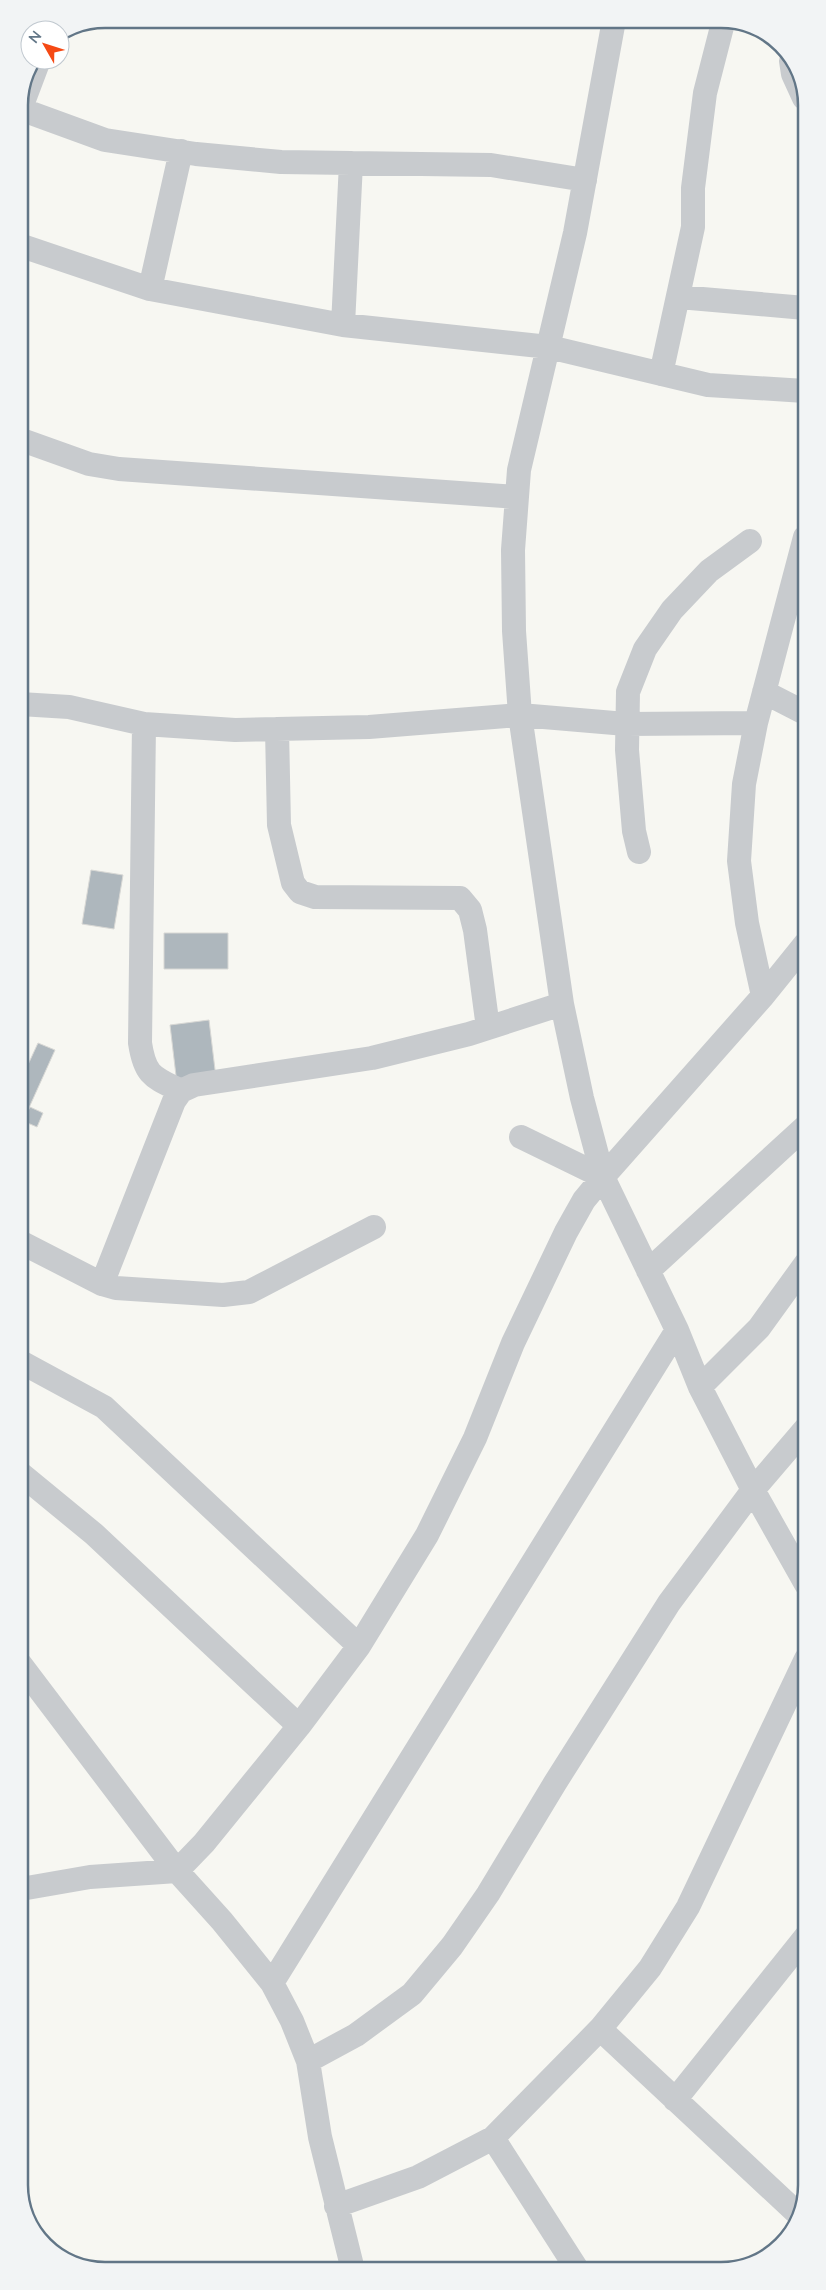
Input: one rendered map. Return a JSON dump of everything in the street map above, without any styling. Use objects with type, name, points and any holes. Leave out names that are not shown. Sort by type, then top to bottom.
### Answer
[{"type":"street","points":[[613,28],[585,180],[549,348],[519,470],[513,550],[514,631],[520,715],[562,1004],[582,1098],[603,1177],[676,1330],[700,1387],[753,1490],[798,1570]]},
{"type":"street","points":[[661,374],[693,227],[693,188],[705,93],[722,28]]},
{"type":"street","points":[[28,114],[105,140],[180,151],[281,162],[492,165],[585,180]]},
{"type":"street","points":[[150,289],[180,151]]},
{"type":"street","points":[[343,325],[351,163]]},
{"type":"street","points":[[28,248],[150,289],[343,325],[549,348],[708,385],[798,391]]},
{"type":"street","points":[[679,297],[798,307]]},
{"type":"street","points":[[28,442],[89,464],[119,469],[517,497]]},
{"type":"street","points":[[640,852],[634,831],[626,724],[628,692],[644,649],[672,610],[703,578],[750,541]]},
{"type":"street","points":[[763,996],[747,923],[739,860],[744,784],[756,723],[798,563]]},
{"type":"street","points":[[764,692],[798,709]]},
{"type":"street","points":[[28,704],[69,707],[144,724],[235,730],[369,727],[520,715],[626,724],[756,723]]},
{"type":"street","points":[[144,724],[140,1043],[143,1062],[154,1078],[181,1090]]},
{"type":"street","points":[[276,729],[279,825],[293,883],[300,892],[315,897],[460,898],[470,910],[475,930],[488,1028]]},
{"type":"street","points":[[28,1888],[90,1877],[177,1871],[204,1843],[299,1726],[359,1646],[427,1536],[475,1438],[513,1343],[566,1232],[584,1200],[798,954]]},
{"type":"street","points":[[102,1284],[174,1102],[181,1090],[194,1085],[372,1058],[488,1028],[562,1004]]},
{"type":"street","points":[[648,1271],[798,1133]]},
{"type":"street","points":[[521,1137],[603,1177]]},
{"type":"street","points":[[28,1246],[102,1284],[116,1288],[223,1295],[249,1292],[374,1227]]},
{"type":"street","points":[[700,1387],[760,1328],[798,1274]]},
{"type":"street","points":[[272,1983],[676,1330]]},
{"type":"street","points":[[28,1366],[104,1407],[359,1646]]},
{"type":"street","points":[[308,2061],[356,2035],[412,1994],[452,1946],[488,1894],[560,1775],[669,1603],[753,1490],[798,1437]]},
{"type":"street","points":[[28,1488],[94,1534],[299,1726]]},
{"type":"street","points":[[28,1674],[177,1871],[222,1921],[272,1983],[292,2021],[308,2061],[320,2137],[351,2262]]},
{"type":"street","points":[[336,2206],[418,2177],[493,2138],[600,2029],[650,1968],[688,1906],[798,1676]]},
{"type":"street","points":[[675,2100],[798,1946]]},
{"type":"street","points":[[600,2029],[794,2210]]},
{"type":"street","points":[[493,2138],[573,2262]]},
{"type":"building","points":[[91,870],[123,875],[114,929],[82,924]]},
{"type":"building","points":[[164,933],[228,933],[228,969],[164,969]]},
{"type":"building","points":[[209,1020],[216,1078],[177,1084],[170,1025]]},
{"type":"building","points":[[38,1043],[55,1050],[28,1110],[28,1065]]},
{"type":"building","points":[[30,1107],[43,1113],[37,1127],[28,1123]]}]
